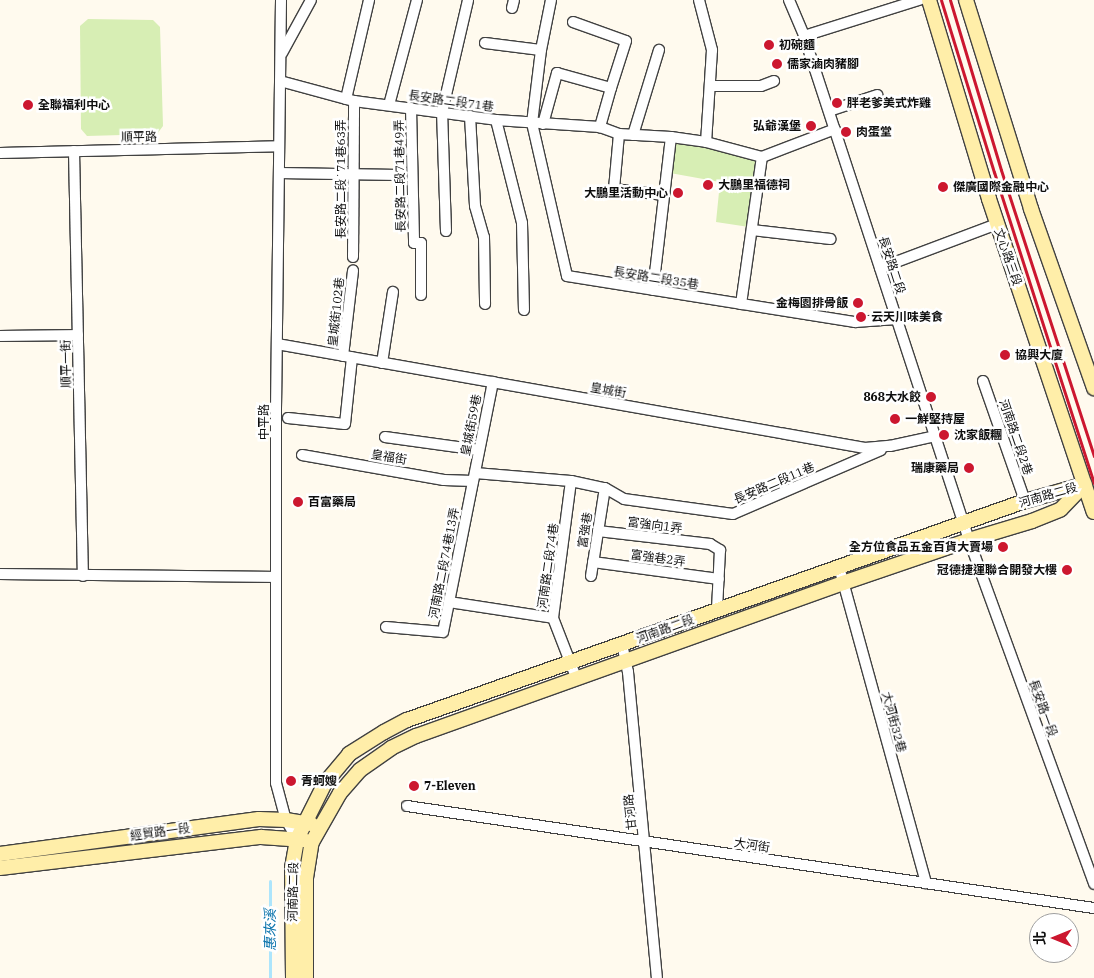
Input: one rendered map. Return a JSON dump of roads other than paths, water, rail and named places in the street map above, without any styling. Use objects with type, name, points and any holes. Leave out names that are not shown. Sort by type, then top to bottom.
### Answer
[{"type":"street","name":"中平路","points":[[281,0],[277,344],[276,783],[286,820],[297,839]]},
{"type":"street","points":[[281,54],[311,0]]},
{"type":"street","name":"長安路二段˙71巷63弄","points":[[353,257],[354,174],[350,100],[369,0]]},
{"type":"street","points":[[389,105],[417,0]]},
{"type":"street","points":[[446,231],[442,112],[468,0]]},
{"type":"street","points":[[532,123],[541,50],[551,0]]},
{"type":"street","points":[[699,0],[712,50],[706,142]]},
{"type":"street","name":"長安路二段","points":[[789,0],[804,36],[969,540]]},
{"type":"street","points":[[804,36],[920,0]]},
{"type":"street","name":"文心路三段","points":[[929,0],[997,224],[1089,482],[1094,512]]},
{"type":"street","points":[[966,0],[1030,209],[1094,388]]},
{"type":"street","points":[[573,22],[626,41],[600,127]]},
{"type":"street","points":[[485,43],[541,50]]},
{"type":"street","points":[[633,135],[659,50]]},
{"type":"street","points":[[543,124],[557,73],[611,88]]},
{"type":"street","name":"長安路二段71巷","points":[[280,81],[350,100],[496,120],[600,127],[619,134],[671,137],[706,142],[762,157]]},
{"type":"street","points":[[710,86],[761,86],[774,81]]},
{"type":"street","points":[[829,111],[877,95]]},
{"type":"street","name":"長安路二段71巷49弄","points":[[411,108],[414,243],[421,243],[421,295]]},
{"type":"street","points":[[470,116],[475,206],[484,236],[485,304]]},
{"type":"street","points":[[496,120],[522,223],[524,310]]},
{"type":"street","name":"長安路二段35巷","points":[[532,123],[566,276],[855,322],[897,319]]},
{"type":"street","points":[[741,304],[762,157],[835,129]]},
{"type":"street","points":[[619,134],[614,189],[664,196]]},
{"type":"street","points":[[653,290],[671,137]]},
{"type":"street","name":"順平路","points":[[0,153],[280,146]]},
{"type":"street","name":"順平一街","points":[[74,151],[83,576]]},
{"type":"street","points":[[279,173],[400,175]]},
{"type":"street","points":[[880,268],[997,224]]},
{"type":"street","points":[[752,230],[830,239]]},
{"type":"street","name":"皇城街102巷","points":[[288,418],[345,424],[353,271]]},
{"type":"street","points":[[382,363],[393,292]]},
{"type":"street","points":[[0,336],[78,335]]},
{"type":"street","name":"皇城街","points":[[277,344],[865,448],[890,446],[935,436]]},
{"type":"street","name":"河南路二段2巷","points":[[983,381],[1025,500]]},
{"type":"street","name":"皇城街59巷","points":[[474,477],[492,382]]},
{"type":"street","points":[[385,437],[479,450]]},
{"type":"street","name":"長安路二段11巷","points":[[572,481],[605,488],[624,499],[733,514],[890,446]]},
{"type":"street","name":"皇福街","points":[[302,455],[444,480],[474,477],[572,481]]},
{"type":"street","name":"河南路二段74巷13弄","points":[[386,627],[443,632],[474,477]]},
{"type":"street","name":"河南路二段74巷","points":[[572,481],[553,618],[577,680]]},
{"type":"street","name":"河南路二段","points":[[293,978],[292,868],[297,839],[325,783],[350,754],[384,732],[407,720],[1025,500],[1089,482]]},
{"type":"street","name":"河南路二段","points":[[306,978],[306,878],[312,842],[340,793],[360,770],[391,748],[416,736],[844,583],[969,540],[1032,521],[1060,509],[1089,482]]},
{"type":"street","name":"富強巷","points":[[591,576],[605,488]]},
{"type":"street","name":"富強向1弄","points":[[598,531],[710,544],[720,550],[718,579]]},
{"type":"street","name":"長安路一段","points":[[969,540],[1094,884]]},
{"type":"street","name":"富強巷2弄","points":[[593,562],[718,579]]},
{"type":"street","name":"大河街32巷","points":[[839,567],[926,883]]},
{"type":"street","points":[[0,574],[276,578]]},
{"type":"street","points":[[717,610],[718,579]]},
{"type":"street","points":[[449,602],[553,618]]},
{"type":"street","name":"甘河路","points":[[622,644],[627,661],[657,978]]},
{"type":"street","name":"大河街","points":[[407,806],[1094,908]]},
{"type":"street","name":"經貿路一段","points":[[0,854],[259,819],[286,820],[320,825]]},
{"type":"street","name":"經貿路一段","points":[[0,868],[261,837],[297,839],[312,842]]},
{"type":"waterway","name":"惠來溪","points":[[270,881],[270,978]]},
{"type":"railway","points":[[941,0],[1094,483]]},
{"type":"railway","points":[[950,0],[1001,170],[1094,456]]},
{"type":"place","name":"初碗麵","points":[[769,45]]},
{"type":"place","name":"儒家滷肉豬腳","points":[[777,64]]},
{"type":"place","name":"胖老爹美式炸雞","points":[[837,103]]},
{"type":"place","name":"全聯福利中心","points":[[28,105]]},
{"type":"place","name":"弘爺漢堡","points":[[811,126]]},
{"type":"place","name":"肉蛋堂","points":[[846,132]]},
{"type":"place","name":"大鵬里福德祠","points":[[708,185]]},
{"type":"place","name":"傑廣國際金融中心","points":[[943,187]]},
{"type":"place","name":"大鵬里活動中心","points":[[678,193]]},
{"type":"place","name":"金梅園排骨飯","points":[[858,303]]},
{"type":"place","name":"云天川味美食","points":[[861,317]]},
{"type":"place","name":"協興大廈","points":[[1005,355]]},
{"type":"place","name":"868大水餃","points":[[931,397]]},
{"type":"place","name":"一鮮堅持屋","points":[[895,419]]},
{"type":"place","name":"沈家飯糰","points":[[944,435]]},
{"type":"place","name":"瑞康藥局","points":[[969,468]]},
{"type":"place","name":"百富藥局","points":[[298,502]]},
{"type":"place","name":"全方位食品五金百貨大賣場","points":[[1003,547]]},
{"type":"place","name":"冠德捷運聯合開發大樓","points":[[1067,570]]},
{"type":"place","name":"青蚵嫂","points":[[291,781]]},
{"type":"place","name":"7-Eleven","points":[[414,786]]}]
